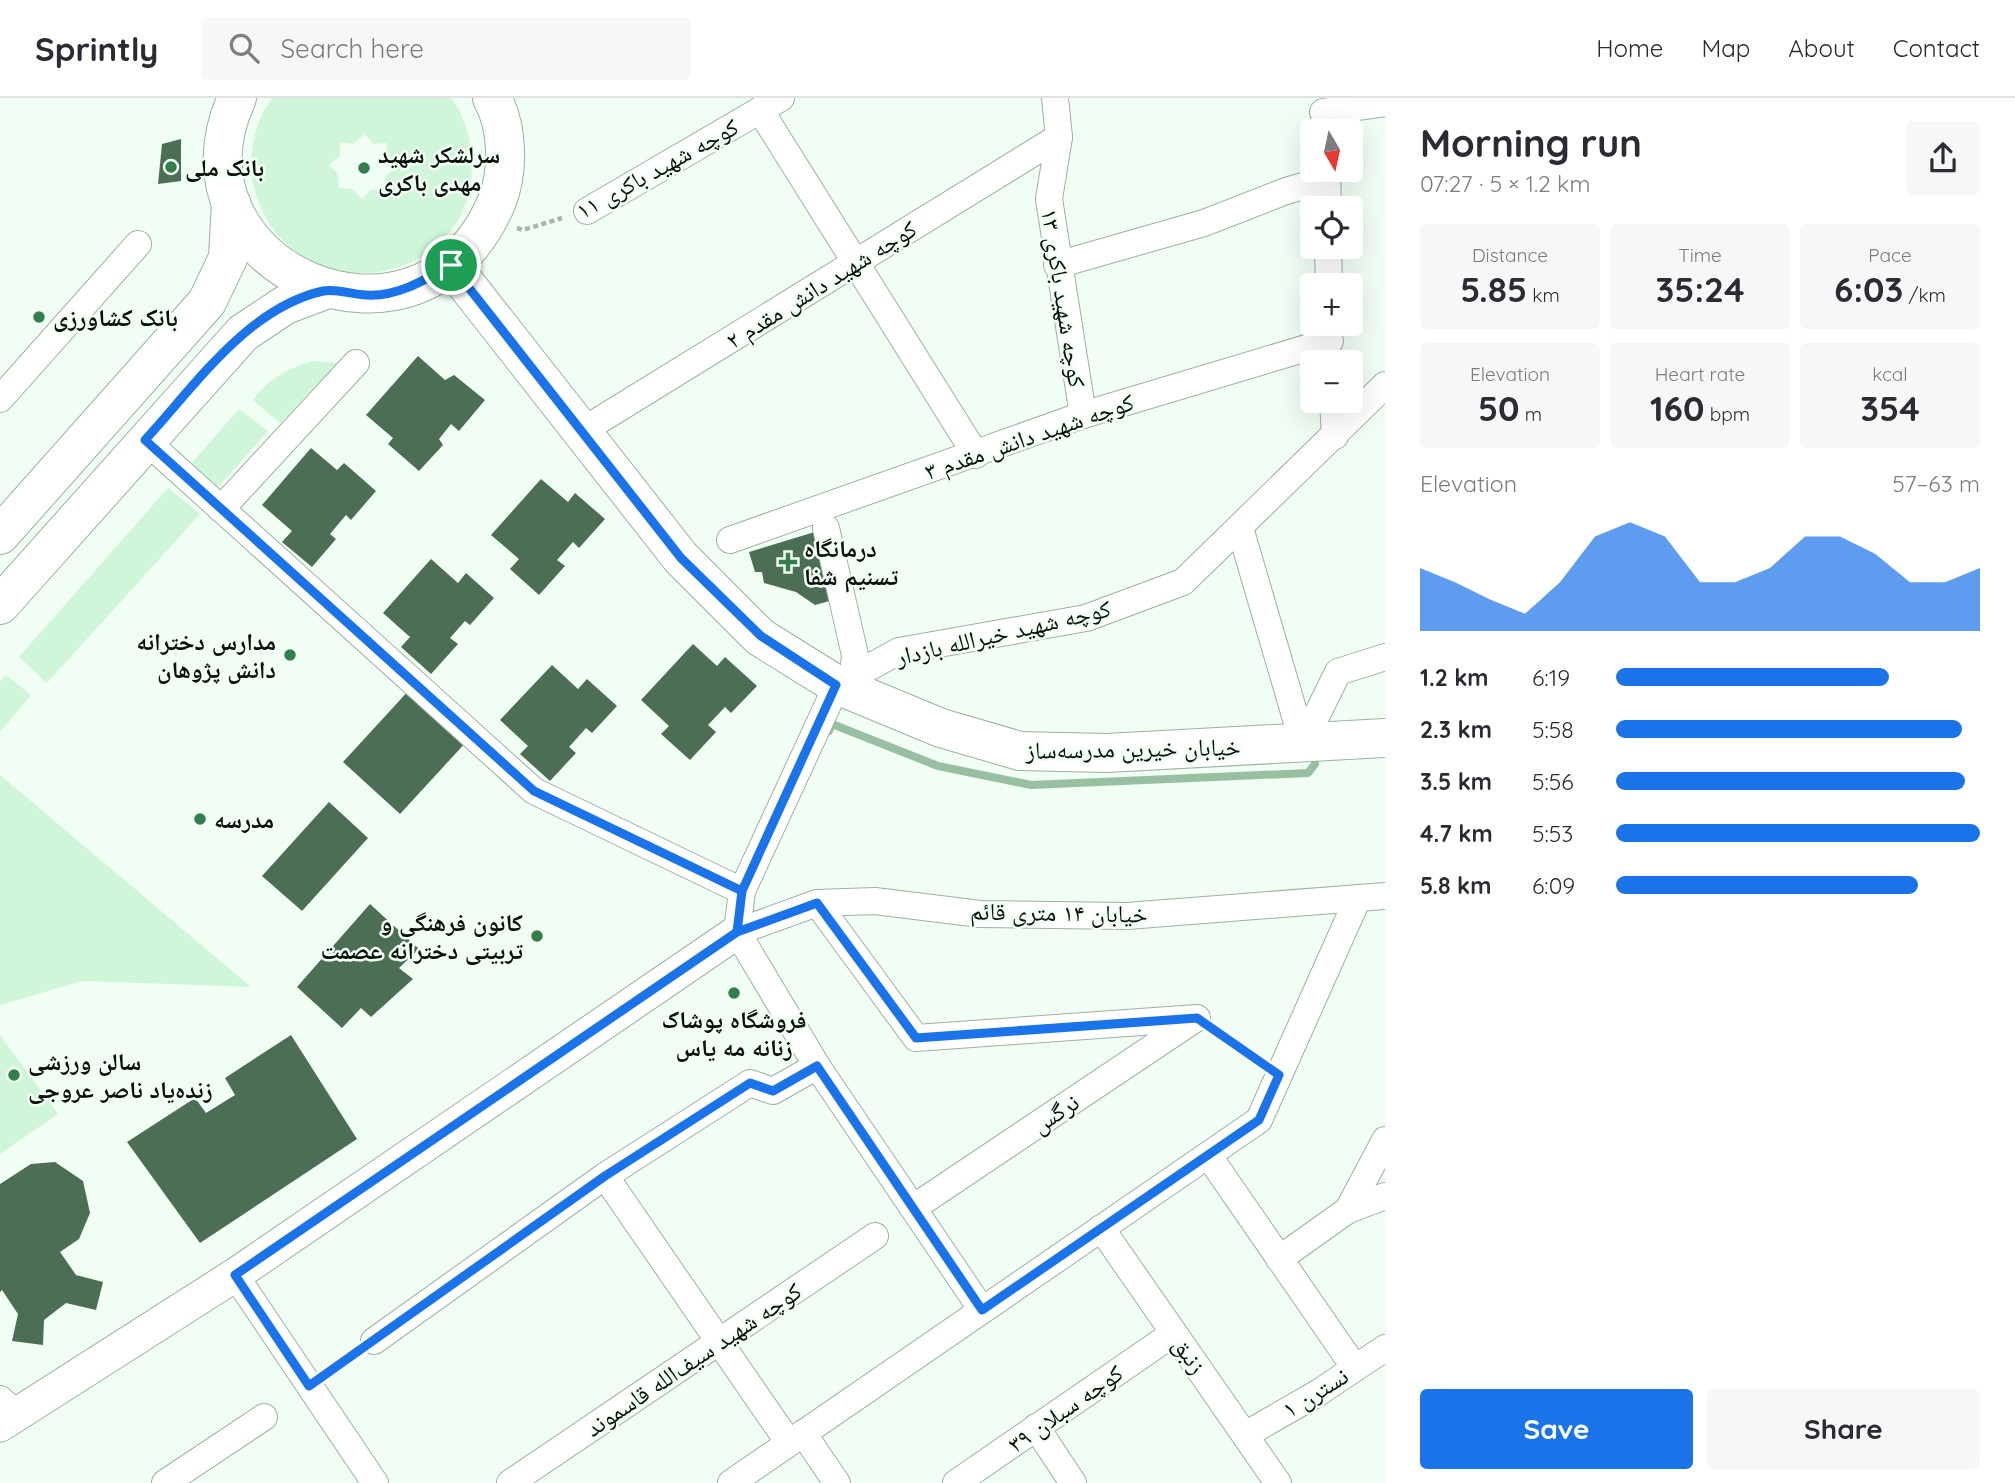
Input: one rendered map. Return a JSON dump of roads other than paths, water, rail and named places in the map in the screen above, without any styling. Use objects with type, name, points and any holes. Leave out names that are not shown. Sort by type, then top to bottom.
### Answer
[{"type":"main road","points":[[0,535],[207,302],[228,258],[231,203],[223,160],[228,117],[237,98]]},
{"type":"main road","points":[[231,203],[253,242],[285,272],[326,290],[369,296],[412,287],[451,265],[472,245],[489,220],[500,193],[505,164],[504,134],[497,101]]},
{"type":"main road","name":"خیابان خیرین مدرسه‌ساز","points":[[451,265],[691,568],[761,636],[845,680],[941,728],[1020,751],[1107,753],[1385,738]]},
{"type":"main road","points":[[0,605],[243,333],[285,305],[326,290]]},
{"type":"street","name":"کوچه شهید باکری ۱۳","points":[[1055,98],[1059,137],[1049,199],[1057,265],[1083,415]]},
{"type":"street","points":[[1323,114],[1385,103]]},
{"type":"street","points":[[771,104],[857,262],[976,454]]},
{"type":"street","name":"کوچه شهید باکری ۱۱","points":[[587,211],[771,104]]},
{"type":"street","name":"کوچه شهید دانش مقدم ۲","points":[[582,431],[1059,137]]},
{"type":"street","points":[[1057,265],[1204,223],[1308,182]]},
{"type":"street","points":[[0,398],[138,244]]},
{"type":"street","name":"کوچه شهید دانش مقدم ۳","points":[[730,540],[1083,415],[1330,342]]},
{"type":"street","points":[[221,509],[356,363]]},
{"type":"street","name":"کوچه شهید خیرالله بازدار","points":[[845,680],[899,651],[1086,618],[1183,582],[1385,385]]},
{"type":"street","points":[[1334,413],[1335,436]]},
{"type":"street","points":[[145,440],[534,791],[742,891]]},
{"type":"street","points":[[826,528],[855,655],[742,891],[737,932],[817,1066],[982,1310]]},
{"type":"street","points":[[1240,528],[1303,743]]},
{"type":"street","points":[[1303,743],[1338,672],[1385,657]]},
{"type":"street","name":"خیابان ۱۴ متری قائم","points":[[737,932],[817,903],[875,901],[980,914],[1127,916],[1385,896]]},
{"type":"street","points":[[730,1483],[1259,1120],[1358,898]]},
{"type":"street","name":"نرگس","points":[[817,903],[916,1038],[1197,1018],[914,1208]]},
{"type":"street","points":[[6,1413],[235,1275],[737,932]]},
{"type":"street","points":[[374,1341],[605,1176],[750,1083],[773,1091],[817,1066]]},
{"type":"street","points":[[1348,1210],[1385,1140]]},
{"type":"street","points":[[1208,1155],[1355,1368]]},
{"type":"street","points":[[605,1176],[719,1342],[796,1438],[837,1483]]},
{"type":"street","points":[[1279,1259],[1348,1210],[1385,1196]]},
{"type":"street","name":"زنبق","points":[[1101,1228],[1278,1483]]},
{"type":"street","name":"کوچه شهید سیف‌الله قاسموند","points":[[510,1483],[875,1236]]},
{"type":"street","points":[[235,1275],[374,1483]]},
{"type":"street","name":"کوچه سبلان ۳۹","points":[[956,1483],[1174,1332]]},
{"type":"street","name":"نسترن ۱","points":[[1245,1435],[1385,1348]]},
{"type":"street","points":[[165,1483],[264,1417]]},
{"type":"street","points":[[1036,1427],[1073,1483]]},
{"type":"waterway","points":[[829,731],[832,724],[938,766],[1031,785],[1308,773],[1315,764]]},
{"type":"place","name":"بانک ملی","points":[[171,167]]},
{"type":"place","name":"سرلشکر شهید مهدی باکری","points":[[364,168]]},
{"type":"place","name":"بانک کشاورزی","points":[[39,317]]},
{"type":"place","name":"درمانگاه تسنیم شفا","points":[[788,562]]},
{"type":"place","name":"مدارس دخترانه دانش پژوهان","points":[[290,655]]},
{"type":"place","name":"مدرسه","points":[[200,819]]},
{"type":"place","name":"کانون فرهنگی و تربیتی دخترانه عصمت","points":[[537,936]]},
{"type":"place","name":"فروشگاه پوشاک زنانه مه یاس","points":[[734,993]]},
{"type":"place","name":"سالن ورزشی زنده‌یاد ناصر عروجی","points":[[14,1075]]}]
